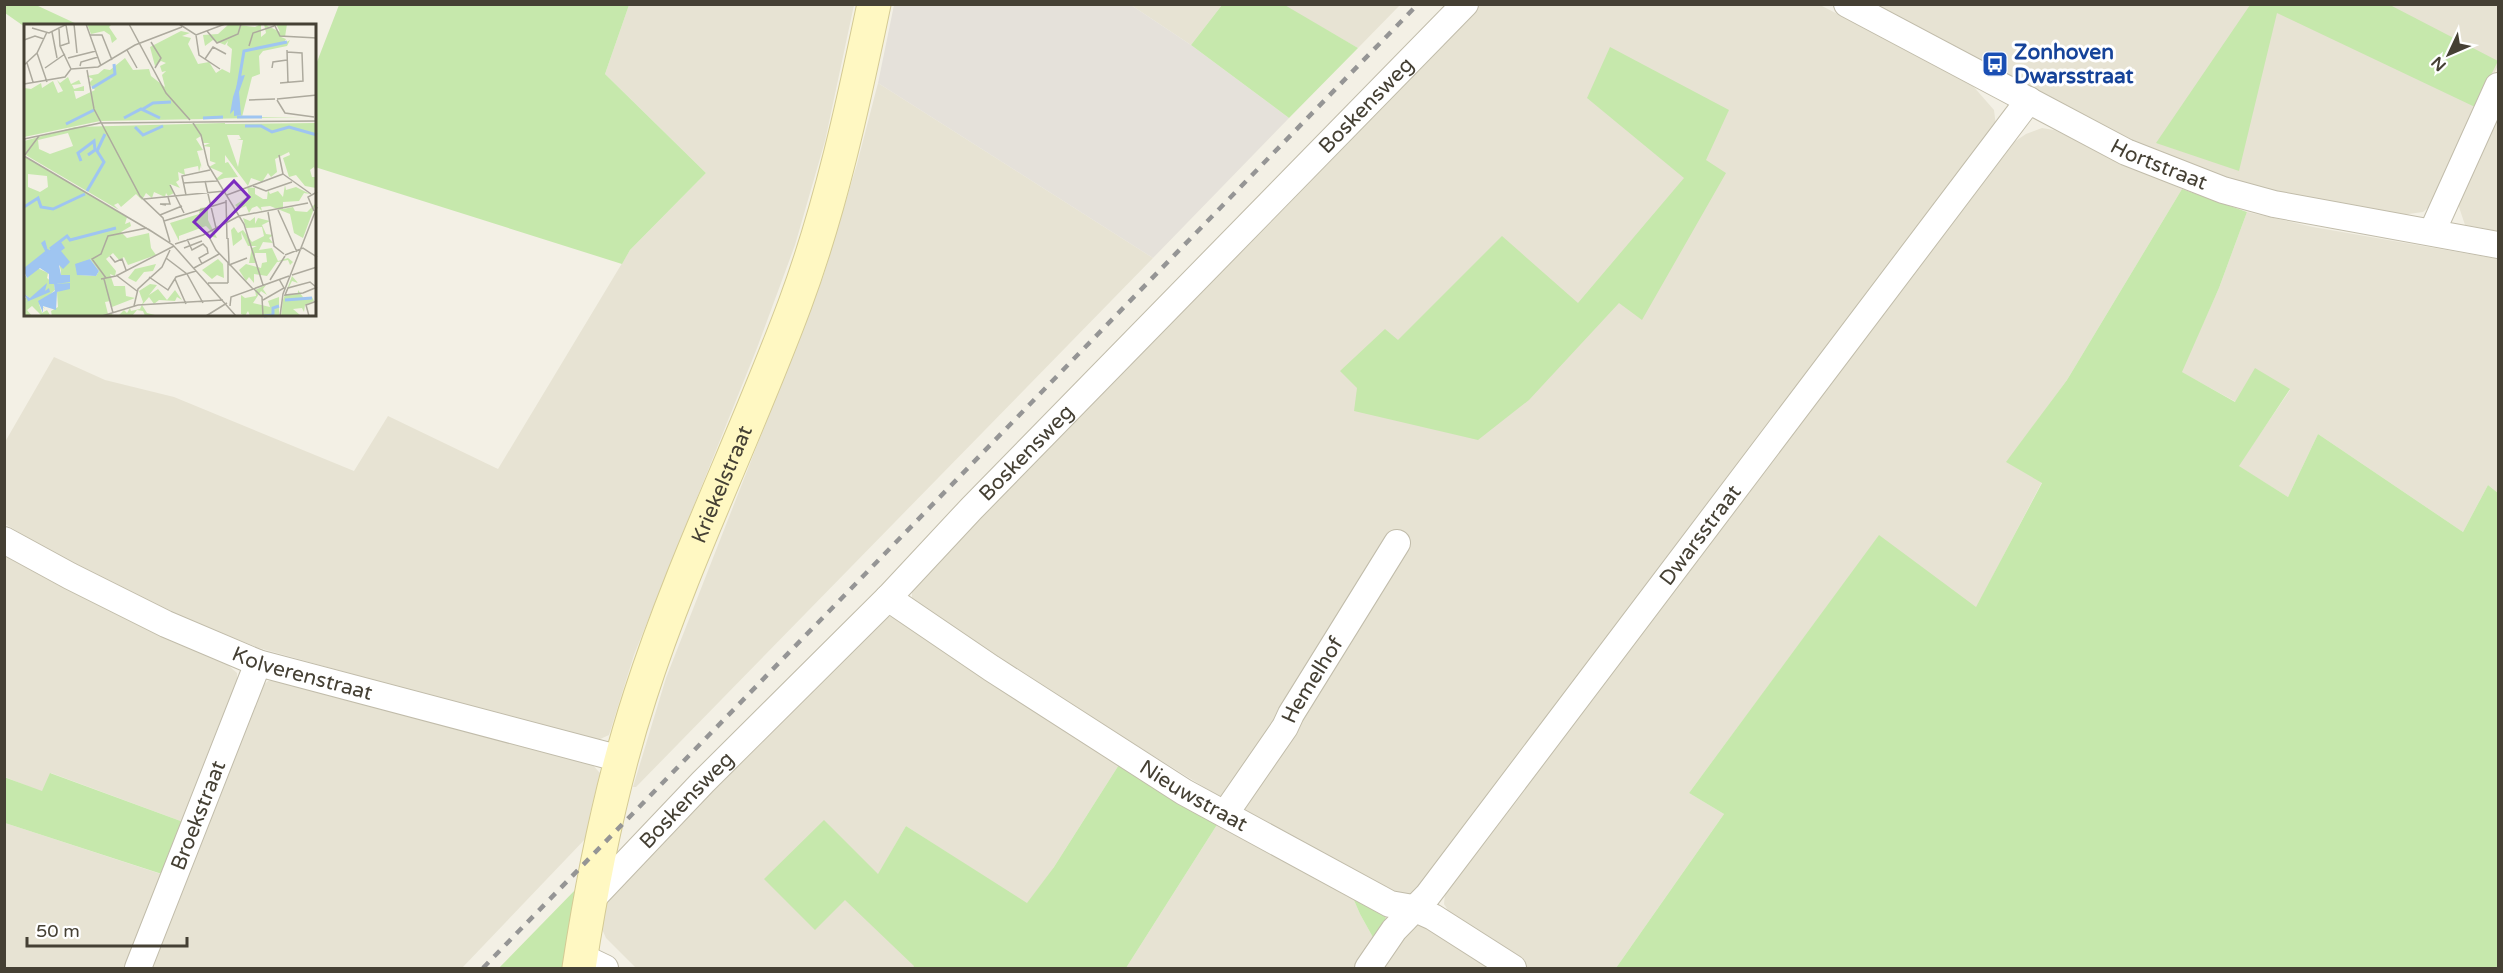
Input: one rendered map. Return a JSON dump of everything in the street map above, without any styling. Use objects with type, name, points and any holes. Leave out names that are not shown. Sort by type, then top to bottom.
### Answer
[{"type":"street","name":"Kriekelstraat","points":[[588,964],[589,902],[599,849],[621,759],[664,628],[795,302],[844,141],[874,4]]},
{"type":"street","name":"Boskensweg","points":[[589,902],[703,782],[888,598],[972,508],[1465,4]]},
{"type":"street","name":"Hortstraat","points":[[1847,4],[2126,152],[2223,190],[2274,204],[2499,245]]},
{"type":"street","points":[[2432,232],[2499,86]]},
{"type":"street","name":"Dwarsstraat","points":[[1368,969],[1394,930],[1428,895],[2029,100]]},
{"type":"street","name":"Kolverenstraat","points":[[4,540],[166,624],[258,663],[621,759]]},
{"type":"street","name":"Hemelhof","points":[[1225,814],[1285,727],[1397,543]]},
{"type":"street","name":"Nieuwstraat","points":[[888,598],[991,668],[1184,792],[1390,904],[1413,908],[1433,917],[1513,969]]},
{"type":"street","name":"Broekstraat","points":[[138,969],[258,663]]},
{"type":"shaded area","points":[[629,5],[854,5],[825,141],[795,245],[757,348],[634,655],[609,735],[598,740],[585,739],[259,648],[151,605],[75,566],[5,524],[5,442],[54,357],[105,380],[174,397],[354,471],[388,416],[498,469],[630,250],[706,173],[605,74]]},
{"type":"shaded area","points":[[894,5],[1131,5],[1191,45],[1289,118],[1153,258],[878,83]]},
{"type":"shaded area","points":[[1131,5],[1222,5],[1191,45]]},
{"type":"shaded area","points":[[1283,5],[1400,5],[1358,48]]},
{"type":"shaded area","points":[[1477,5],[1820,5],[1945,69],[1973,86],[1994,110],[1996,126],[1413,894],[1401,898],[1333,864],[1220,797],[915,608],[912,599],[912,585]]},
{"type":"shaded area","points":[[1871,5],[2498,5],[2498,65],[2436,201],[2423,212],[2401,215],[2278,192],[2206,171],[2149,149]]},
{"type":"shaded area","points":[[878,83],[1153,258],[636,787],[633,787],[666,678],[823,277],[857,164]]},
{"type":"shaded area","points":[[2498,114],[2498,231],[2465,225],[2458,204]]},
{"type":"shaded area","points":[[2042,128],[2054,130],[2182,189],[2067,380],[2007,462],[2042,482],[1976,608],[1879,536],[1689,793],[1724,814],[1616,968],[1528,968],[1454,920],[1444,904],[1445,894],[2014,142]]},
{"type":"shaded area","points":[[2247,212],[2313,227],[2498,259],[2498,493],[2488,485],[2463,532],[2318,434],[2288,497],[2238,466],[2290,390],[2236,402],[2181,372],[2219,288]]},
{"type":"shaded area","points":[[4,551],[220,658],[237,673],[237,692],[186,823],[51,773],[42,792],[5,777]]},
{"type":"shaded area","points":[[899,616],[1122,760],[1054,867],[1027,904],[906,826],[878,875],[845,899],[915,966],[913,968],[636,968],[606,938],[601,927],[603,909],[612,891],[847,647],[887,617]]},
{"type":"shaded area","points":[[277,680],[590,762],[600,773],[590,814],[588,836],[462,968],[145,968],[253,695],[268,681]]},
{"type":"shaded area","points":[[1220,820],[1350,891],[1375,941],[1359,968],[1126,968]]},
{"type":"shaded area","points":[[5,823],[161,874],[128,968],[5,968]]},
{"type":"shaded area","points":[[1408,926],[1424,926],[1492,968],[1379,968]]},
{"type":"green space","points":[[1283,4],[1358,48],[1289,118],[1191,45],[1222,5]]},
{"type":"green space","points":[[4,5],[36,5],[77,24],[24,24],[24,26],[5,13]]},
{"type":"green space","points":[[339,5],[629,5],[605,74],[706,173],[630,250],[622,264],[316,167],[316,64]]},
{"type":"green space","points":[[2250,5],[2390,5],[2498,61],[2475,107],[2277,13],[2239,171],[2156,143]]},
{"type":"green space","points":[[1610,47],[1729,110],[1706,160],[1726,173],[1642,320],[1619,303],[1529,400],[1478,440],[1354,411],[1357,388],[1340,371],[1385,329],[1398,340],[1502,236],[1578,303],[1684,178],[1587,98]]},
{"type":"green space","points":[[2182,189],[2247,212],[2219,288],[2182,372],[2235,402],[2255,368],[2290,389],[2239,466],[2288,497],[2318,434],[2463,532],[2488,485],[2498,493],[2498,968],[1616,968],[1724,814],[1689,793],[1879,535],[1976,607],[2042,483],[2006,462],[2067,380]]},
{"type":"green space","points":[[1122,760],[1220,820],[1126,968],[913,968],[914,966],[845,900],[815,930],[764,879],[824,820],[878,874],[906,826],[1027,903],[1054,867]]},
{"type":"green space","points":[[50,773],[186,823],[165,875],[5,823],[4,777],[42,791]]},
{"type":"green space","points":[[578,887],[563,968],[499,968]]},
{"type":"green space","points":[[1350,891],[1385,913],[1386,922],[1375,941],[1360,914]]},
{"type":"railway","points":[[483,968],[1418,4]]},
{"type":"place","name":"Zonhoven Dwarsstraat","points":[[1995,64]]}]
